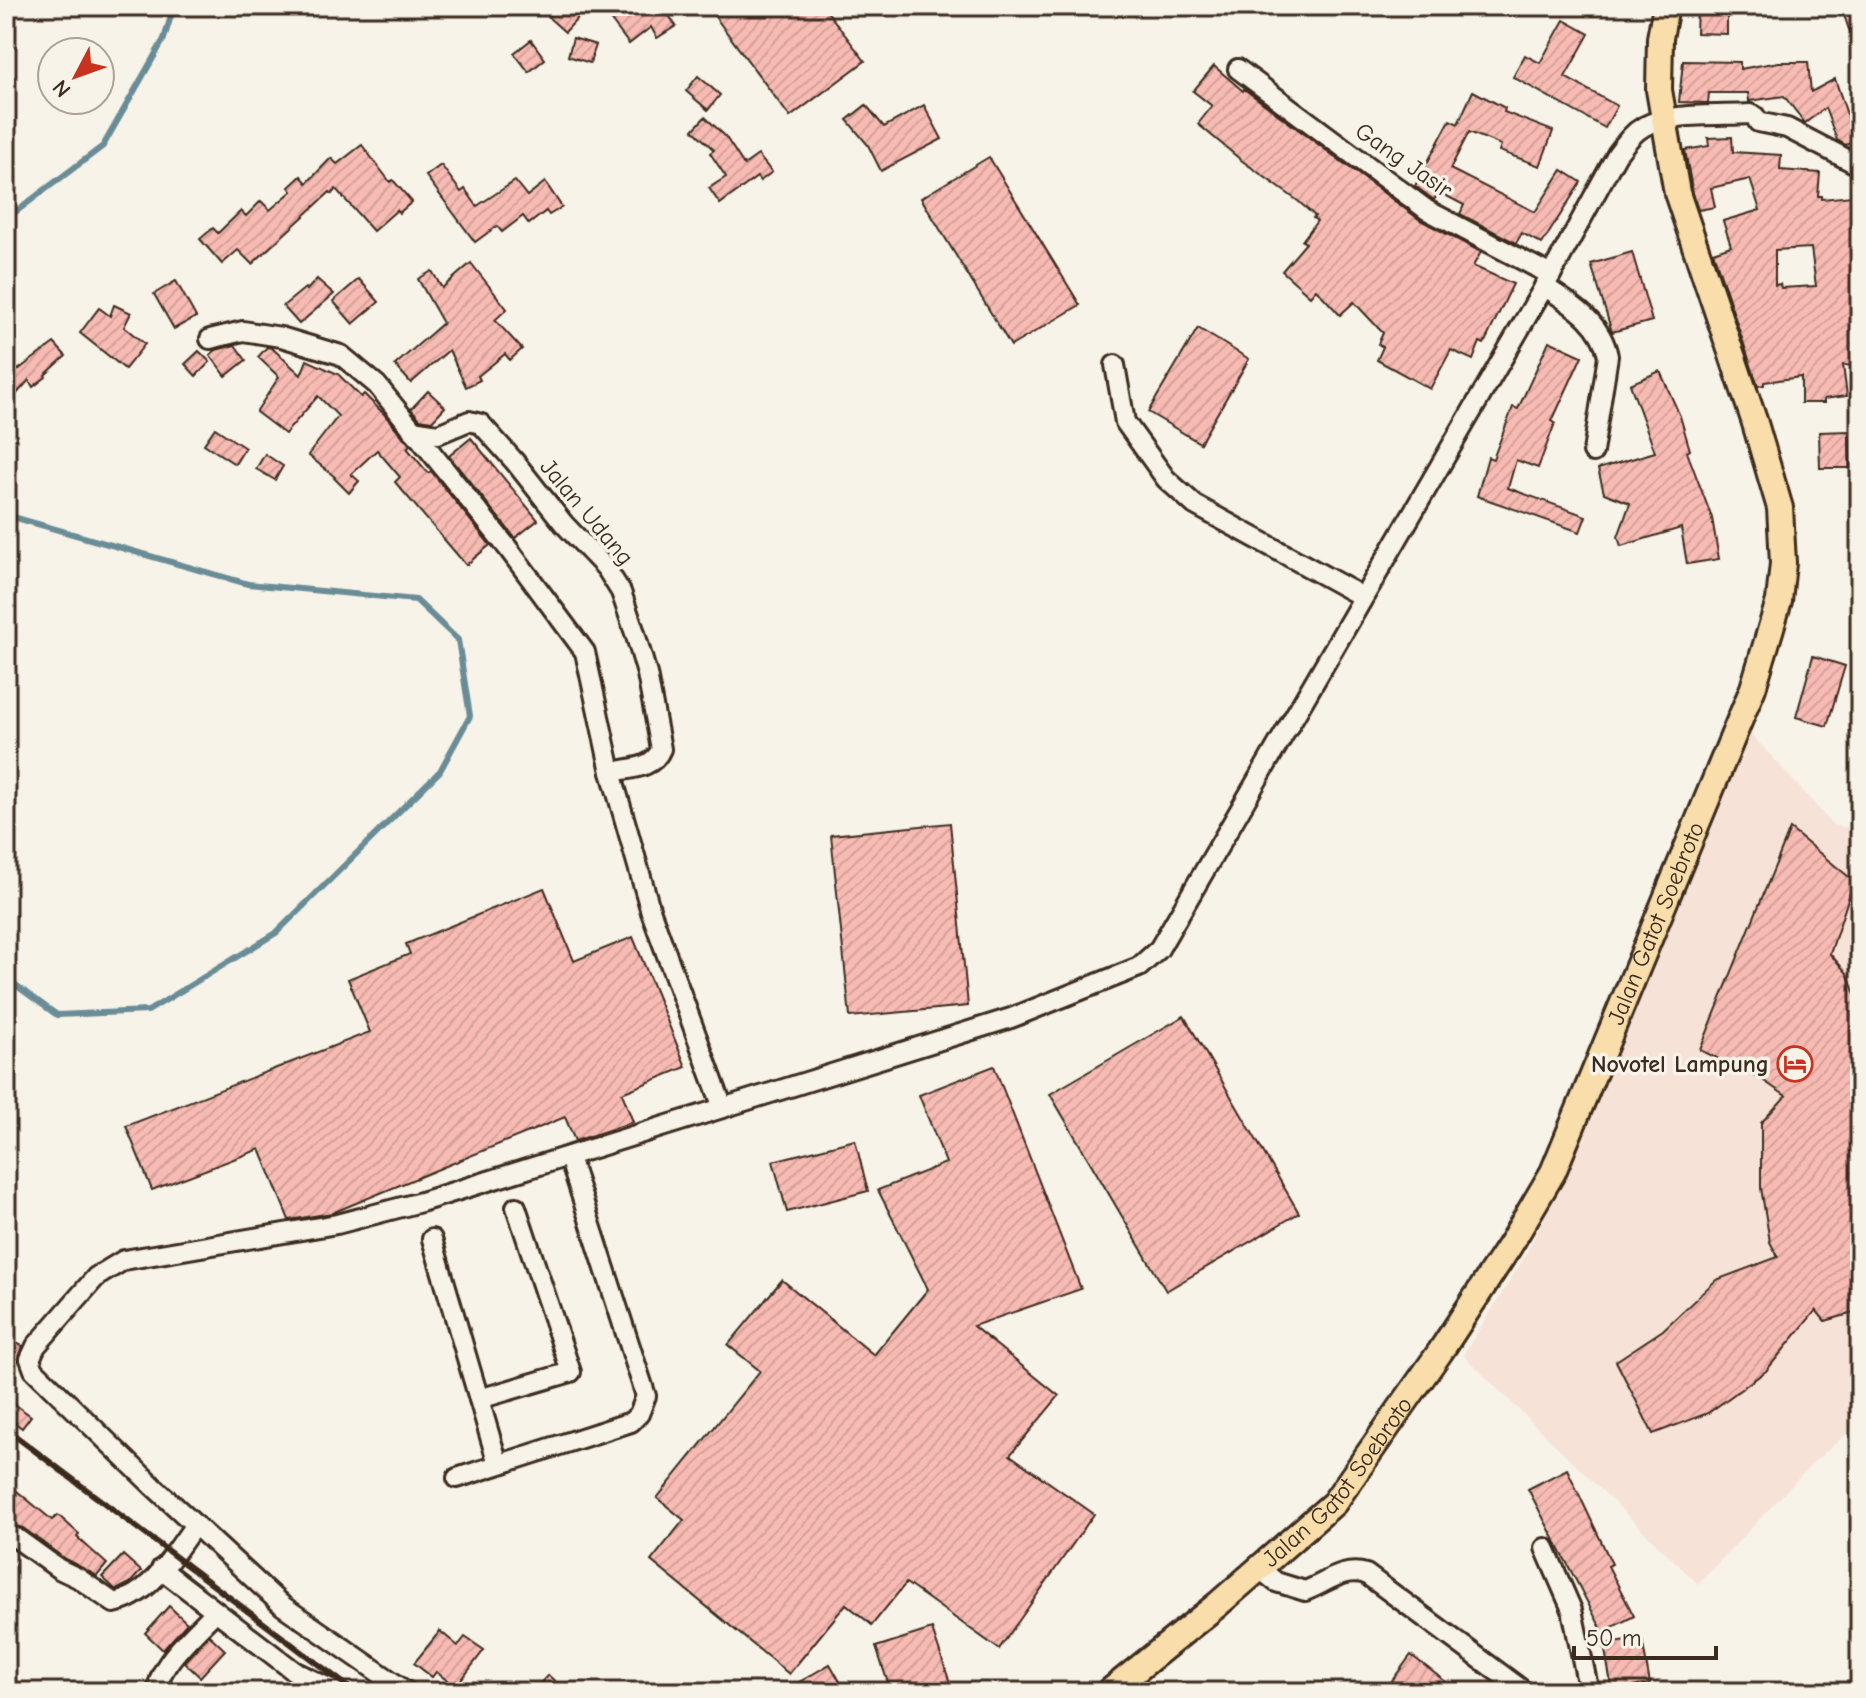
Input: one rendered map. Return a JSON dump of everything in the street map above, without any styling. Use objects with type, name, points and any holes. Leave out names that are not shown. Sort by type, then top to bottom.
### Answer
[{"type":"main road","name":"Jalan Gatot Soebroto","points":[[1109,1692],[1260,1569],[1334,1503],[1440,1352],[1510,1245],[1553,1172],[1753,688],[1779,601],[1783,563],[1780,508],[1754,420],[1677,193],[1659,90],[1660,38],[1666,6]]},
{"type":"street","name":"Gang Jasir","points":[[1238,69],[1427,210],[1548,281],[1583,313],[1605,342],[1608,356],[1593,452]]},
{"type":"street","points":[[407,1692],[283,1606],[51,1390],[30,1365],[36,1346],[96,1277],[124,1260],[337,1224],[421,1202],[1011,1018],[1139,967],[1159,949],[1629,138],[1643,126],[1663,120],[1750,114],[1758,122],[1787,128],[1860,166]]},
{"type":"street","points":[[210,339],[243,331],[281,337],[341,355],[377,385],[507,547],[585,652],[611,772],[651,912],[723,1108]]},
{"type":"street","points":[[1115,365],[1125,422],[1166,479],[1195,505],[1363,597]]},
{"type":"street","name":"Jalan Udang","points":[[412,430],[438,434],[469,421],[481,424],[564,524],[606,568],[621,592],[647,674],[661,749],[658,757],[648,765],[611,772]]},
{"type":"street","points":[[457,1478],[631,1422],[639,1414],[646,1396],[569,1157]]},
{"type":"street","points":[[479,1399],[571,1372],[516,1207]]},
{"type":"street","points":[[432,1239],[498,1464]]},
{"type":"street","points":[[16,1538],[114,1603],[131,1599],[143,1590],[195,1525]]},
{"type":"street","points":[[1545,1548],[1572,1610],[1589,1692]]},
{"type":"street","points":[[161,1569],[294,1671],[337,1692]]},
{"type":"street","points":[[1260,1569],[1276,1582],[1305,1591],[1354,1570],[1366,1574],[1525,1692]]},
{"type":"street","points":[[158,1692],[157,1684],[162,1670],[215,1612]]},
{"type":"shaded area","points":[[1747,729],[1834,826],[1860,828],[1860,1422],[1814,1462],[1698,1584],[1463,1355],[1521,1263],[1567,1174],[1594,1111],[1636,990]]},
{"type":"building","points":[[559,6],[589,6],[565,32],[548,17]]},
{"type":"building","points":[[600,6],[657,6],[662,13],[666,11],[676,26],[657,38],[651,27],[629,44]]},
{"type":"building","points":[[707,6],[823,6],[865,61],[790,117]]},
{"type":"building","points":[[1841,6],[1860,6],[1860,53],[1857,53]]},
{"type":"building","points":[[1697,9],[1727,10],[1727,34],[1696,33]]},
{"type":"building","points":[[1564,20],[1589,34],[1565,77],[1617,106],[1605,128],[1513,77],[1525,55],[1540,63]]},
{"type":"building","points":[[573,38],[596,45],[590,63],[568,56]]},
{"type":"building","points":[[531,40],[545,59],[529,72],[514,53]]},
{"type":"building","points":[[1683,61],[1740,62],[1740,69],[1779,62],[1808,62],[1811,92],[1835,79],[1856,141],[1846,145],[1837,140],[1825,108],[1805,123],[1784,96],[1749,101],[1748,93],[1709,93],[1708,103],[1679,102]]},
{"type":"building","points":[[1214,66],[1243,91],[1420,220],[1481,252],[1473,266],[1513,284],[1473,360],[1451,350],[1430,389],[1377,360],[1383,347],[1378,344],[1383,333],[1354,302],[1340,315],[1316,289],[1310,296],[1282,271],[1306,243],[1302,241],[1317,221],[1298,201],[1198,124],[1212,106],[1193,91]]},
{"type":"building","points":[[698,76],[720,95],[708,110],[686,91]]},
{"type":"building","points":[[1473,91],[1505,108],[1504,112],[1553,131],[1540,166],[1499,151],[1501,145],[1469,132],[1450,169],[1535,212],[1562,170],[1581,182],[1542,244],[1522,233],[1516,243],[1460,214],[1464,205],[1439,192],[1434,200],[1415,186],[1450,120],[1458,124]]},
{"type":"building","points":[[866,105],[884,127],[924,105],[942,139],[881,171],[868,145],[847,120]]},
{"type":"building","points":[[705,117],[725,136],[744,165],[758,155],[772,172],[760,181],[757,177],[720,204],[709,188],[726,177],[710,153],[714,150],[693,130]]},
{"type":"building","points":[[1732,137],[1733,152],[1781,155],[1780,170],[1820,173],[1818,196],[1822,199],[1852,196],[1855,233],[1860,232],[1860,366],[1843,365],[1847,396],[1824,399],[1824,403],[1801,403],[1801,377],[1764,382],[1764,385],[1758,386],[1713,252],[1731,246],[1723,221],[1760,210],[1750,179],[1711,188],[1715,207],[1698,210],[1685,150],[1709,146],[1708,138]],"holes":[[[1811,248],[1816,286],[1781,288],[1780,284],[1775,285],[1775,250]]]},
{"type":"building","points":[[362,145],[390,182],[393,180],[412,202],[399,213],[397,210],[373,231],[336,189],[252,264],[238,250],[222,264],[200,239],[213,228],[218,233],[241,211],[246,216],[261,201],[270,210],[292,191],[289,187],[301,176],[307,183],[331,158],[337,164]]},
{"type":"building","points":[[989,157],[1080,305],[1011,346],[921,198]]},
{"type":"building","points":[[441,165],[461,192],[465,189],[477,206],[515,181],[527,196],[545,182],[562,207],[549,215],[546,211],[529,224],[523,216],[502,232],[497,226],[475,242],[426,176]]},
{"type":"building","points":[[1632,252],[1652,321],[1612,332],[1591,264]]},
{"type":"building","points":[[471,263],[507,309],[495,320],[522,349],[510,360],[505,354],[478,376],[480,380],[466,387],[449,350],[411,383],[395,365],[443,323],[418,279],[432,271],[442,288]]},
{"type":"building","points":[[317,279],[334,294],[299,324],[283,306]]},
{"type":"building","points":[[359,279],[379,302],[353,324],[333,301]]},
{"type":"building","points":[[176,281],[196,317],[174,329],[154,294]]},
{"type":"building","points":[[114,305],[131,313],[124,327],[145,344],[125,369],[80,333],[99,308],[110,316]]},
{"type":"building","points":[[1198,328],[1249,359],[1200,443],[1148,412]]},
{"type":"building","points":[[1549,341],[1582,356],[1552,421],[1555,423],[1538,468],[1516,460],[1508,488],[1586,516],[1580,532],[1477,496],[1488,457],[1493,459],[1513,407],[1518,409]]},
{"type":"building","points":[[54,343],[66,356],[33,387],[29,380],[6,406],[6,382]]},
{"type":"building","points":[[235,345],[246,360],[226,376],[210,355],[216,350]]},
{"type":"building","points":[[267,347],[272,348],[301,375],[307,360],[338,374],[361,397],[364,394],[410,445],[407,448],[428,473],[431,471],[490,545],[466,565],[395,482],[400,477],[377,450],[351,474],[359,481],[349,493],[308,455],[338,416],[318,396],[285,434],[256,412],[279,377],[258,357]]},
{"type":"building","points":[[199,351],[210,362],[196,376],[185,364]]},
{"type":"building","points":[[1660,371],[1680,416],[1690,450],[1687,452],[1712,518],[1719,559],[1687,564],[1681,528],[1621,546],[1618,537],[1630,503],[1604,493],[1598,469],[1655,452],[1630,384]]},
{"type":"building","points":[[428,391],[445,407],[432,421],[420,419],[411,409]]},
{"type":"building","points":[[215,428],[245,448],[235,464],[204,444]]},
{"type":"building","points":[[1849,431],[1850,468],[1820,468],[1819,432]]},
{"type":"building","points":[[471,438],[538,520],[515,538],[449,456]]},
{"type":"building","points":[[265,454],[283,466],[275,480],[256,469]]},
{"type":"building","points":[[1813,656],[1845,666],[1827,726],[1796,717]]},
{"type":"building","points":[[950,823],[968,1006],[850,1017],[831,835]]},
{"type":"building","name":"Novotel Lampung","points":[[1790,829],[1854,881],[1830,954],[1847,973],[1860,1007],[1860,1131],[1854,1148],[1860,1213],[1860,1311],[1825,1321],[1816,1310],[1766,1371],[1708,1413],[1653,1434],[1616,1361],[1663,1330],[1716,1280],[1778,1257],[1770,1242],[1761,1188],[1761,1123],[1786,1096],[1761,1079],[1700,1050]]},
{"type":"building","points":[[544,888],[574,961],[633,937],[686,1067],[622,1093],[633,1122],[575,1141],[565,1117],[332,1213],[289,1220],[260,1149],[152,1190],[126,1126],[370,1032],[348,979],[410,954],[406,944]]},
{"type":"building","points":[[1184,1016],[1299,1213],[1166,1291],[1050,1094]]},
{"type":"building","points":[[994,1066],[1081,1289],[973,1326],[1059,1396],[1010,1455],[1094,1514],[999,1649],[906,1583],[872,1625],[846,1604],[789,1674],[651,1561],[684,1520],[657,1498],[760,1371],[728,1345],[782,1280],[874,1355],[928,1289],[878,1190],[946,1163],[919,1095]]},
{"type":"building","points":[[855,1140],[868,1191],[787,1212],[773,1161]]},
{"type":"building","points":[[6,1339],[23,1346],[7,1390],[6,1390]]},
{"type":"building","points":[[6,1398],[31,1416],[22,1428],[6,1416]]},
{"type":"building","points":[[1567,1469],[1612,1564],[1608,1566],[1634,1616],[1603,1632],[1528,1489]]},
{"type":"building","points":[[6,1482],[52,1520],[58,1515],[79,1534],[77,1537],[107,1564],[97,1576],[65,1559],[23,1528],[9,1528],[6,1525]]},
{"type":"building","points":[[123,1555],[141,1571],[130,1583],[116,1590],[102,1577]]},
{"type":"building","points":[[169,1606],[187,1623],[163,1650],[145,1633]]},
{"type":"building","points":[[932,1629],[953,1692],[891,1692],[876,1647]]},
{"type":"building","points":[[440,1631],[458,1646],[465,1637],[484,1650],[456,1687],[436,1672],[432,1677],[414,1663]]},
{"type":"building","points":[[209,1635],[225,1650],[200,1677],[184,1662]]},
{"type":"building","points":[[1642,1639],[1650,1684],[1612,1690],[1604,1644]]},
{"type":"building","points":[[1411,1655],[1459,1692],[1396,1692],[1388,1686]]},
{"type":"building","points":[[830,1664],[846,1692],[781,1692],[808,1677]]},
{"type":"building","points":[[548,1675],[567,1692],[532,1692]]},
{"type":"waterway","points":[[6,219],[103,146],[164,39],[174,6]]},
{"type":"waterway","points":[[6,515],[248,584],[416,600],[458,640],[470,716],[440,771],[276,933],[148,1011],[57,1015],[6,978]]},
{"type":"railway","points":[[6,1429],[355,1692]]},
{"type":"place","name":"Novotel Lampung","points":[[1795,1064]]}]
